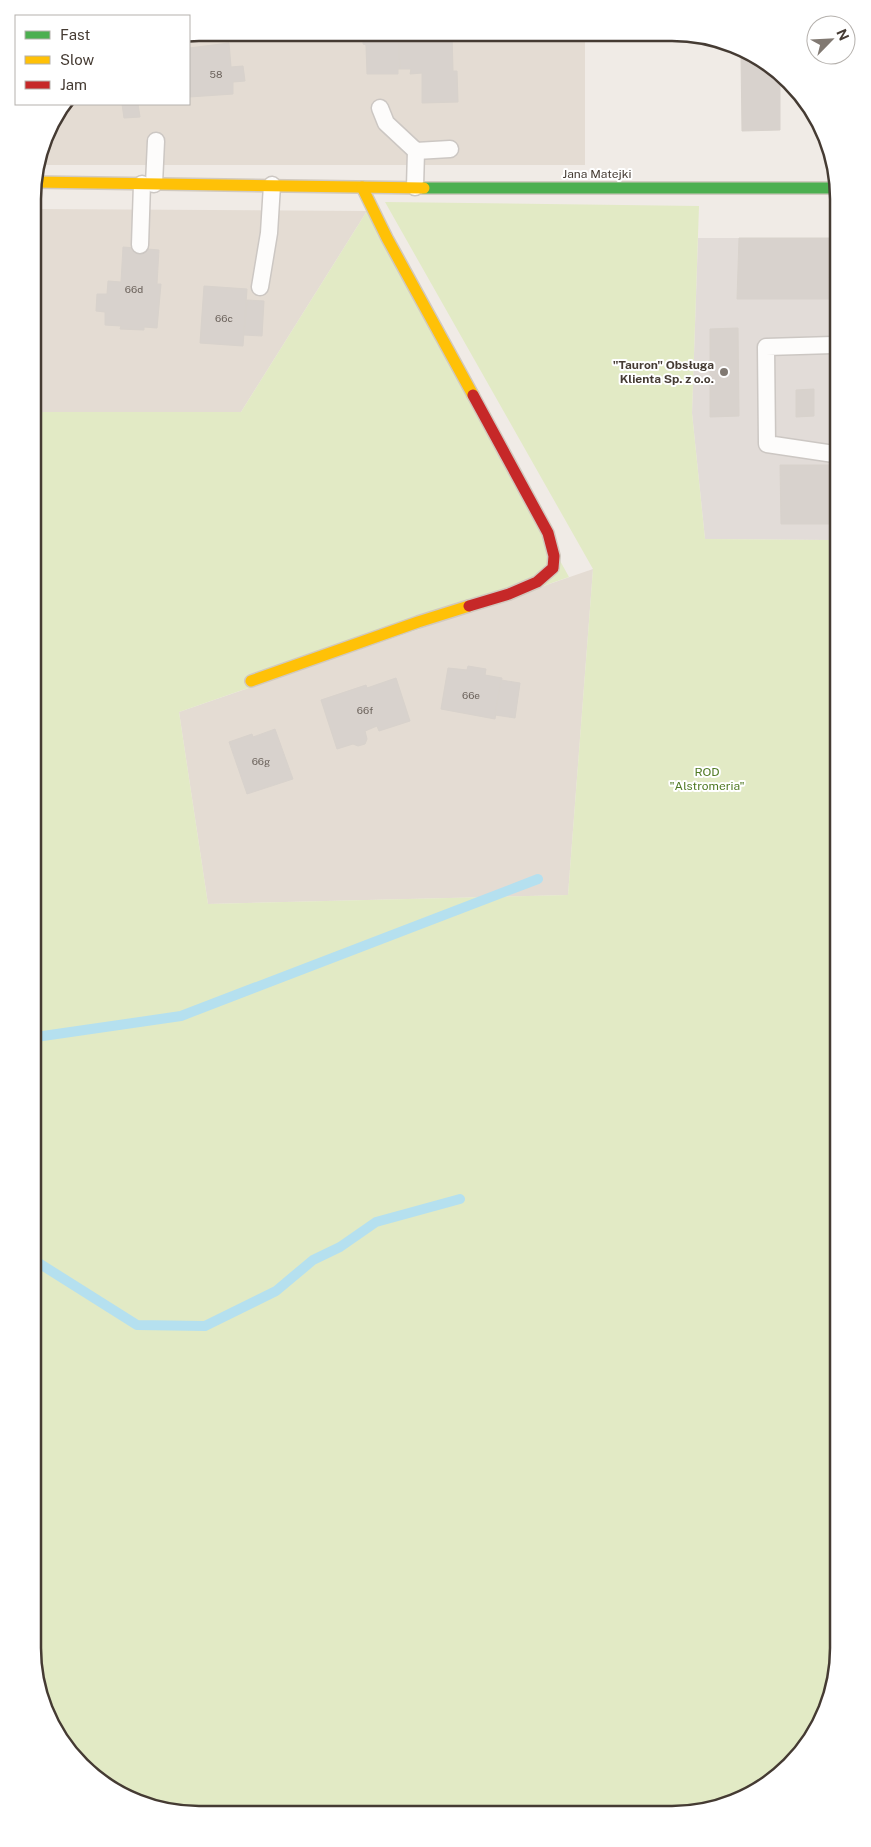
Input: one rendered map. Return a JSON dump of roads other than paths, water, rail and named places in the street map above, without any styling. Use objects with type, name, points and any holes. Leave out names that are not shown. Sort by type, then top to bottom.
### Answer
[{"type":"street","name":"Jana Matejki","points":[[43,182],[272,184],[362,187],[829,188]]},
{"type":"street","points":[[251,681],[418,622],[509,594],[537,582],[553,568],[554,556],[548,533],[387,238],[362,187]]},
{"type":"lane","points":[[380,108],[386,123],[416,151],[450,149]]},
{"type":"lane","points":[[140,245],[156,141]]},
{"type":"lane","points":[[415,187],[416,151]]},
{"type":"lane","points":[[260,287],[269,233],[272,184]]},
{"type":"lane","points":[[830,345],[766,347],[767,444],[830,453]]},
{"type":"waterway","points":[[41,1036],[181,1016],[538,879]]},
{"type":"waterway","points":[[41,1265],[137,1325],[205,1326],[276,1291],[313,1260],[340,1247],[376,1222],[460,1199]]},
{"type":"place","name":"\"Tauron\" Obsługa Klienta Sp. z o.o.","points":[[724,372]]},
{"type":"park label","name":"ROD \"Alstromeria\"","points":[[707,779]]}]
